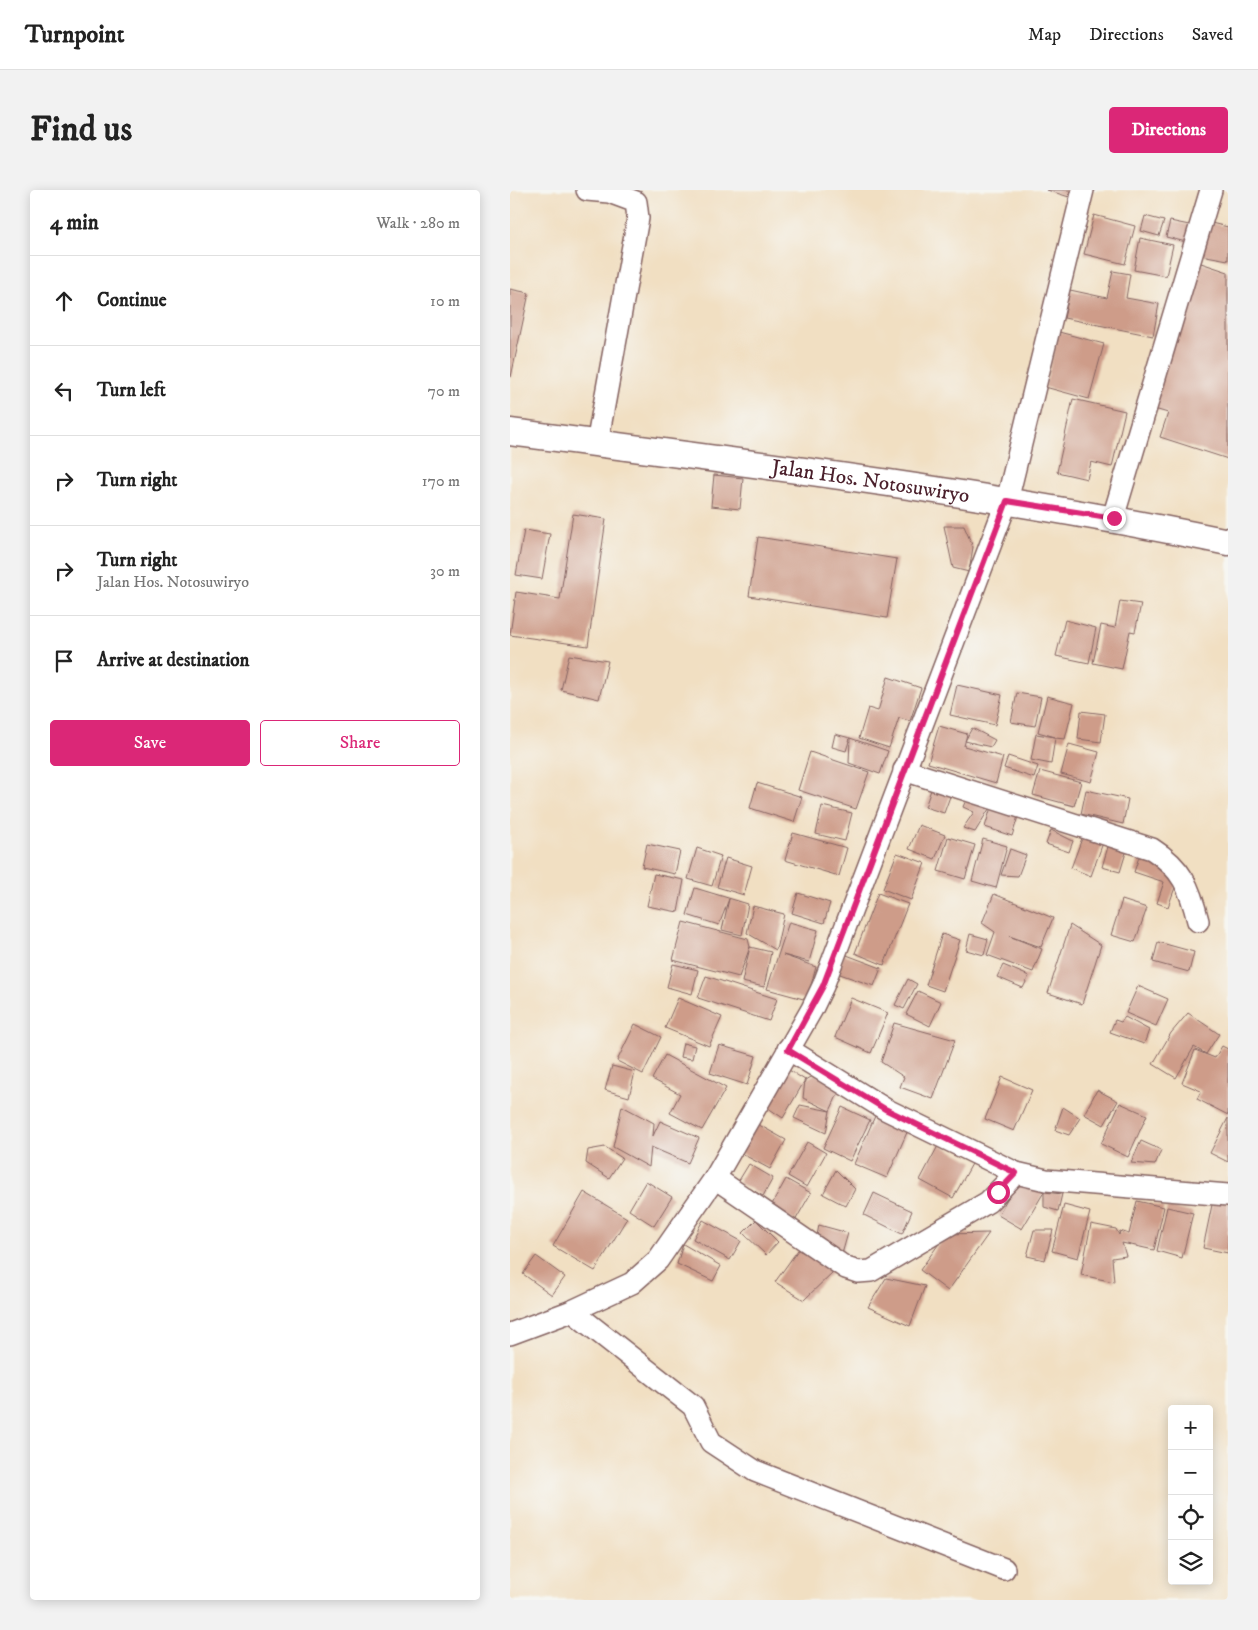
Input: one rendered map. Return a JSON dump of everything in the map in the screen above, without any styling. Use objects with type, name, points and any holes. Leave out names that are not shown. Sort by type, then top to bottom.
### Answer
[{"type":"street","points":[[588,190],[609,192],[636,202],[638,218],[597,444]]},
{"type":"street","points":[[510,1334],[572,1311],[632,1283],[646,1274],[658,1260],[715,1178],[823,986],[1007,501],[1083,190]]},
{"type":"street","points":[[1114,518],[1211,190]]},
{"type":"street","name":"Jalan Hos. Notosuwiryo","points":[[510,432],[1007,501],[1114,518],[1228,542]]},
{"type":"street","points":[[904,770],[1152,849],[1173,864],[1187,885],[1198,921]]},
{"type":"street","points":[[788,1050],[885,1109],[1016,1173],[1046,1180],[1228,1196]]},
{"type":"street","points":[[715,1178],[846,1268],[858,1272],[871,1271],[988,1202],[1016,1173]]},
{"type":"street","points":[[572,1311],[693,1406],[711,1442],[754,1471],[1004,1569]]},
{"type":"building","points":[[1047,190],[1071,190],[1069,197]]},
{"type":"building","points":[[1094,215],[1135,226],[1125,264],[1084,254]]},
{"type":"building","points":[[1145,216],[1164,221],[1159,236],[1141,231]]},
{"type":"building","points":[[1170,221],[1194,226],[1190,243],[1166,237]]},
{"type":"building","points":[[1207,222],[1228,227],[1228,260],[1201,255]]},
{"type":"building","points":[[1140,238],[1173,245],[1166,276],[1134,270]]},
{"type":"building","points":[[1198,262],[1228,272],[1228,459],[1160,437],[1168,413],[1151,408]]},
{"type":"building","points":[[1113,271],[1130,274],[1126,298],[1159,304],[1153,336],[1064,318],[1070,290],[1107,298]]},
{"type":"building","points":[[510,289],[529,293],[511,377],[510,377]]},
{"type":"building","points":[[1059,332],[1104,344],[1089,399],[1045,387]]},
{"type":"building","points":[[1073,399],[1125,411],[1112,467],[1091,462],[1087,479],[1057,472]]},
{"type":"building","points":[[714,475],[743,478],[740,509],[711,506]]},
{"type":"building","points":[[573,514],[606,519],[588,646],[510,635],[516,592],[560,599]]},
{"type":"building","points":[[944,526],[964,526],[973,547],[969,572],[953,568]]},
{"type":"building","points":[[524,530],[550,534],[542,579],[516,575]]},
{"type":"building","points":[[758,537],[897,559],[887,618],[749,596]]},
{"type":"building","points":[[1120,601],[1141,604],[1135,632],[1130,631],[1122,669],[1093,663],[1101,625],[1115,628]]},
{"type":"building","points":[[1065,620],[1096,628],[1089,663],[1056,656]]},
{"type":"building","points":[[569,655],[608,661],[599,699],[561,690]]},
{"type":"building","points":[[888,677],[921,688],[910,721],[899,718],[889,748],[859,738],[868,708],[878,711]]},
{"type":"building","points":[[957,685],[1002,695],[995,725],[950,715]]},
{"type":"building","points":[[1017,693],[1041,697],[1035,726],[1011,722]]},
{"type":"building","points":[[1047,696],[1074,703],[1065,739],[1055,738],[1051,764],[1031,760],[1036,734],[1055,737],[1038,732]]},
{"type":"building","points":[[1081,711],[1105,714],[1101,742],[1078,739]]},
{"type":"building","points":[[939,726],[967,734],[964,746],[1003,757],[996,783],[928,763]]},
{"type":"building","points":[[972,728],[995,740],[991,747],[965,741]]},
{"type":"building","points":[[835,734],[850,738],[846,751],[832,747]]},
{"type":"building","points":[[850,738],[888,751],[880,774],[849,763]]},
{"type":"building","points":[[1069,744],[1099,752],[1091,782],[1061,774]]},
{"type":"building","points":[[810,752],[869,772],[856,809],[798,790]]},
{"type":"building","points":[[1008,756],[1038,766],[1034,778],[1004,768]]},
{"type":"building","points":[[1040,771],[1081,782],[1074,806],[1033,795]]},
{"type":"building","points":[[757,783],[802,797],[794,822],[750,808]]},
{"type":"building","points":[[933,784],[952,791],[944,813],[925,807]]},
{"type":"building","points":[[1086,790],[1128,799],[1123,824],[1081,814]]},
{"type":"building","points":[[968,795],[1019,813],[1012,836],[985,827],[992,804],[975,832],[963,828],[974,812],[963,807]]},
{"type":"building","points":[[822,806],[852,813],[845,841],[816,834]]},
{"type":"building","points":[[919,825],[945,835],[935,859],[909,849]]},
{"type":"building","points":[[1051,830],[1073,841],[1069,852],[1046,844]]},
{"type":"building","points":[[793,833],[847,848],[839,876],[785,860]]},
{"type":"building","points":[[1084,833],[1104,840],[1091,876],[1071,868]]},
{"type":"building","points":[[948,837],[975,845],[965,879],[938,871]]},
{"type":"building","points":[[983,839],[1007,846],[996,888],[972,881]]},
{"type":"building","points":[[1110,840],[1128,846],[1120,872],[1102,867]]},
{"type":"building","points":[[647,844],[680,851],[675,874],[642,867]]},
{"type":"building","points":[[697,848],[721,856],[712,886],[688,879]]},
{"type":"building","points":[[1010,849],[1026,855],[1018,876],[1001,875]]},
{"type":"building","points":[[897,853],[925,863],[911,900],[883,889]]},
{"type":"building","points":[[1140,854],[1178,879],[1168,907],[1157,903],[1164,882],[1134,872]]},
{"type":"building","points":[[726,858],[752,866],[744,895],[717,887]]},
{"type":"building","points":[[654,874],[684,880],[678,912],[647,906]]},
{"type":"building","points":[[695,888],[748,904],[742,935],[722,930],[729,899],[719,925],[687,915]]},
{"type":"building","points":[[798,893],[830,903],[824,923],[792,913]]},
{"type":"building","points":[[878,893],[908,904],[884,965],[855,953]]},
{"type":"building","points":[[994,894],[1053,918],[1041,947],[1009,936],[1042,949],[1033,972],[987,955],[995,932],[982,923]]},
{"type":"building","points":[[1122,900],[1147,908],[1135,942],[1111,935]]},
{"type":"building","points":[[753,906],[784,914],[776,950],[747,933]]},
{"type":"building","points":[[683,922],[748,939],[750,947],[739,977],[673,960]]},
{"type":"building","points":[[789,922],[818,930],[809,962],[783,955],[816,967],[807,1000],[767,989]]},
{"type":"building","points":[[1070,925],[1101,945],[1082,1004],[1048,993]]},
{"type":"building","points":[[942,934],[960,940],[943,991],[926,985]]},
{"type":"building","points":[[970,934],[988,939],[984,955],[966,950]]},
{"type":"building","points":[[1158,942],[1194,952],[1189,972],[1153,962]]},
{"type":"building","points":[[750,947],[771,952],[764,987],[742,982]]},
{"type":"building","points":[[844,954],[881,968],[874,986],[837,973]]},
{"type":"building","points":[[673,964],[698,970],[692,994],[667,987]]},
{"type":"building","points":[[1003,965],[1029,976],[1023,988],[997,977]]},
{"type":"building","points":[[706,976],[777,999],[769,1021],[698,998]]},
{"type":"building","points":[[908,979],[917,984],[904,1009],[895,1005]]},
{"type":"building","points":[[1138,986],[1168,999],[1156,1026],[1126,1013]]},
{"type":"building","points":[[918,991],[941,1002],[930,1026],[906,1014]]},
{"type":"building","points":[[678,998],[722,1017],[709,1046],[665,1028]]},
{"type":"building","points":[[851,998],[888,1013],[871,1053],[835,1037]]},
{"type":"building","points":[[1188,1013],[1219,1034],[1206,1054],[1194,1047],[1176,1078],[1153,1064],[1171,1033]]},
{"type":"building","points":[[1125,1017],[1149,1030],[1144,1044],[1110,1032],[1115,1020],[1121,1022]]},
{"type":"building","points":[[894,1023],[955,1040],[933,1099],[900,1087],[904,1077],[881,1062]]},
{"type":"building","points":[[635,1024],[661,1037],[643,1074],[617,1061]]},
{"type":"building","points":[[683,1043],[695,1046],[692,1059],[680,1057]]},
{"type":"building","points":[[719,1045],[756,1056],[747,1085],[710,1073]]},
{"type":"building","points":[[1222,1046],[1228,1049],[1228,1115],[1197,1099],[1201,1091],[1182,1083],[1195,1050],[1215,1058]]},
{"type":"building","points":[[665,1055],[726,1088],[702,1130],[670,1113],[680,1094],[652,1079]]},
{"type":"building","points":[[612,1066],[635,1072],[629,1097],[605,1090]]},
{"type":"building","points":[[784,1067],[805,1080],[783,1118],[762,1104]]},
{"type":"building","points":[[815,1074],[841,1087],[830,1111],[803,1098],[805,1080]]},
{"type":"building","points":[[1002,1077],[1032,1090],[1014,1131],[985,1119]]},
{"type":"building","points":[[1097,1090],[1118,1101],[1104,1125],[1084,1114]]},
{"type":"building","points":[[1120,1103],[1147,1115],[1128,1157],[1101,1144]]},
{"type":"building","points":[[800,1105],[830,1111],[826,1133],[794,1118]]},
{"type":"building","points":[[622,1106],[654,1123],[653,1136],[660,1121],[699,1138],[688,1163],[651,1147],[649,1167],[613,1147]]},
{"type":"building","points":[[842,1107],[870,1120],[850,1161],[823,1148]]},
{"type":"building","points":[[1063,1107],[1080,1118],[1069,1135],[1055,1130]]},
{"type":"building","points":[[875,1116],[908,1130],[887,1178],[854,1164]]},
{"type":"building","points":[[1228,1118],[1228,1162],[1210,1153]]},
{"type":"building","points":[[752,1121],[786,1140],[770,1169],[735,1150]]},
{"type":"building","points":[[1141,1141],[1161,1150],[1155,1165],[1131,1163]]},
{"type":"building","points":[[807,1142],[826,1153],[807,1187],[788,1176]]},
{"type":"building","points":[[939,1144],[973,1162],[953,1198],[920,1180]]},
{"type":"building","points":[[605,1147],[622,1158],[609,1178],[586,1163],[588,1150]]},
{"type":"building","points":[[749,1164],[773,1178],[763,1196],[738,1182]]},
{"type":"building","points":[[836,1170],[855,1189],[846,1206],[823,1194]]},
{"type":"building","points":[[1019,1178],[1044,1192],[1022,1229],[998,1215]]},
{"type":"building","points":[[786,1179],[811,1193],[795,1221],[770,1208]]},
{"type":"building","points":[[646,1181],[672,1197],[654,1226],[629,1210]]},
{"type":"building","points":[[584,1192],[627,1218],[595,1271],[553,1246]]},
{"type":"building","points":[[1044,1192],[1062,1194],[1058,1211],[1044,1207]]},
{"type":"building","points":[[874,1193],[912,1211],[902,1234],[864,1215]]},
{"type":"building","points":[[1213,1200],[1228,1203],[1228,1253],[1203,1248]]},
{"type":"building","points":[[1137,1201],[1164,1207],[1154,1250],[1122,1243],[1126,1256],[1112,1258],[1114,1282],[1081,1275],[1091,1224],[1116,1229],[1119,1235],[1120,1231],[1129,1234]]},
{"type":"building","points":[[1064,1205],[1090,1212],[1078,1258],[1052,1251]]},
{"type":"building","points":[[1167,1207],[1193,1213],[1182,1258],[1157,1251]]},
{"type":"building","points":[[703,1220],[741,1241],[730,1260],[693,1239]]},
{"type":"building","points":[[756,1220],[778,1242],[766,1255],[743,1233]]},
{"type":"building","points":[[819,1225],[848,1233],[842,1254],[816,1241]]},
{"type":"building","points":[[1034,1230],[1053,1230],[1045,1260],[1027,1256]]},
{"type":"building","points":[[989,1233],[948,1291],[920,1270],[946,1234]]},
{"type":"building","points":[[683,1244],[721,1266],[713,1281],[677,1264]]},
{"type":"building","points":[[798,1250],[837,1268],[804,1300],[775,1282]]},
{"type":"building","points":[[536,1256],[565,1277],[552,1295],[523,1274]]},
{"type":"building","points":[[886,1278],[925,1286],[910,1326],[868,1307]]},
{"type":"route","points":[[998,1192],[1016,1173],[994,1164],[885,1109],[788,1050],[823,986],[1007,501],[1114,518]]}]
